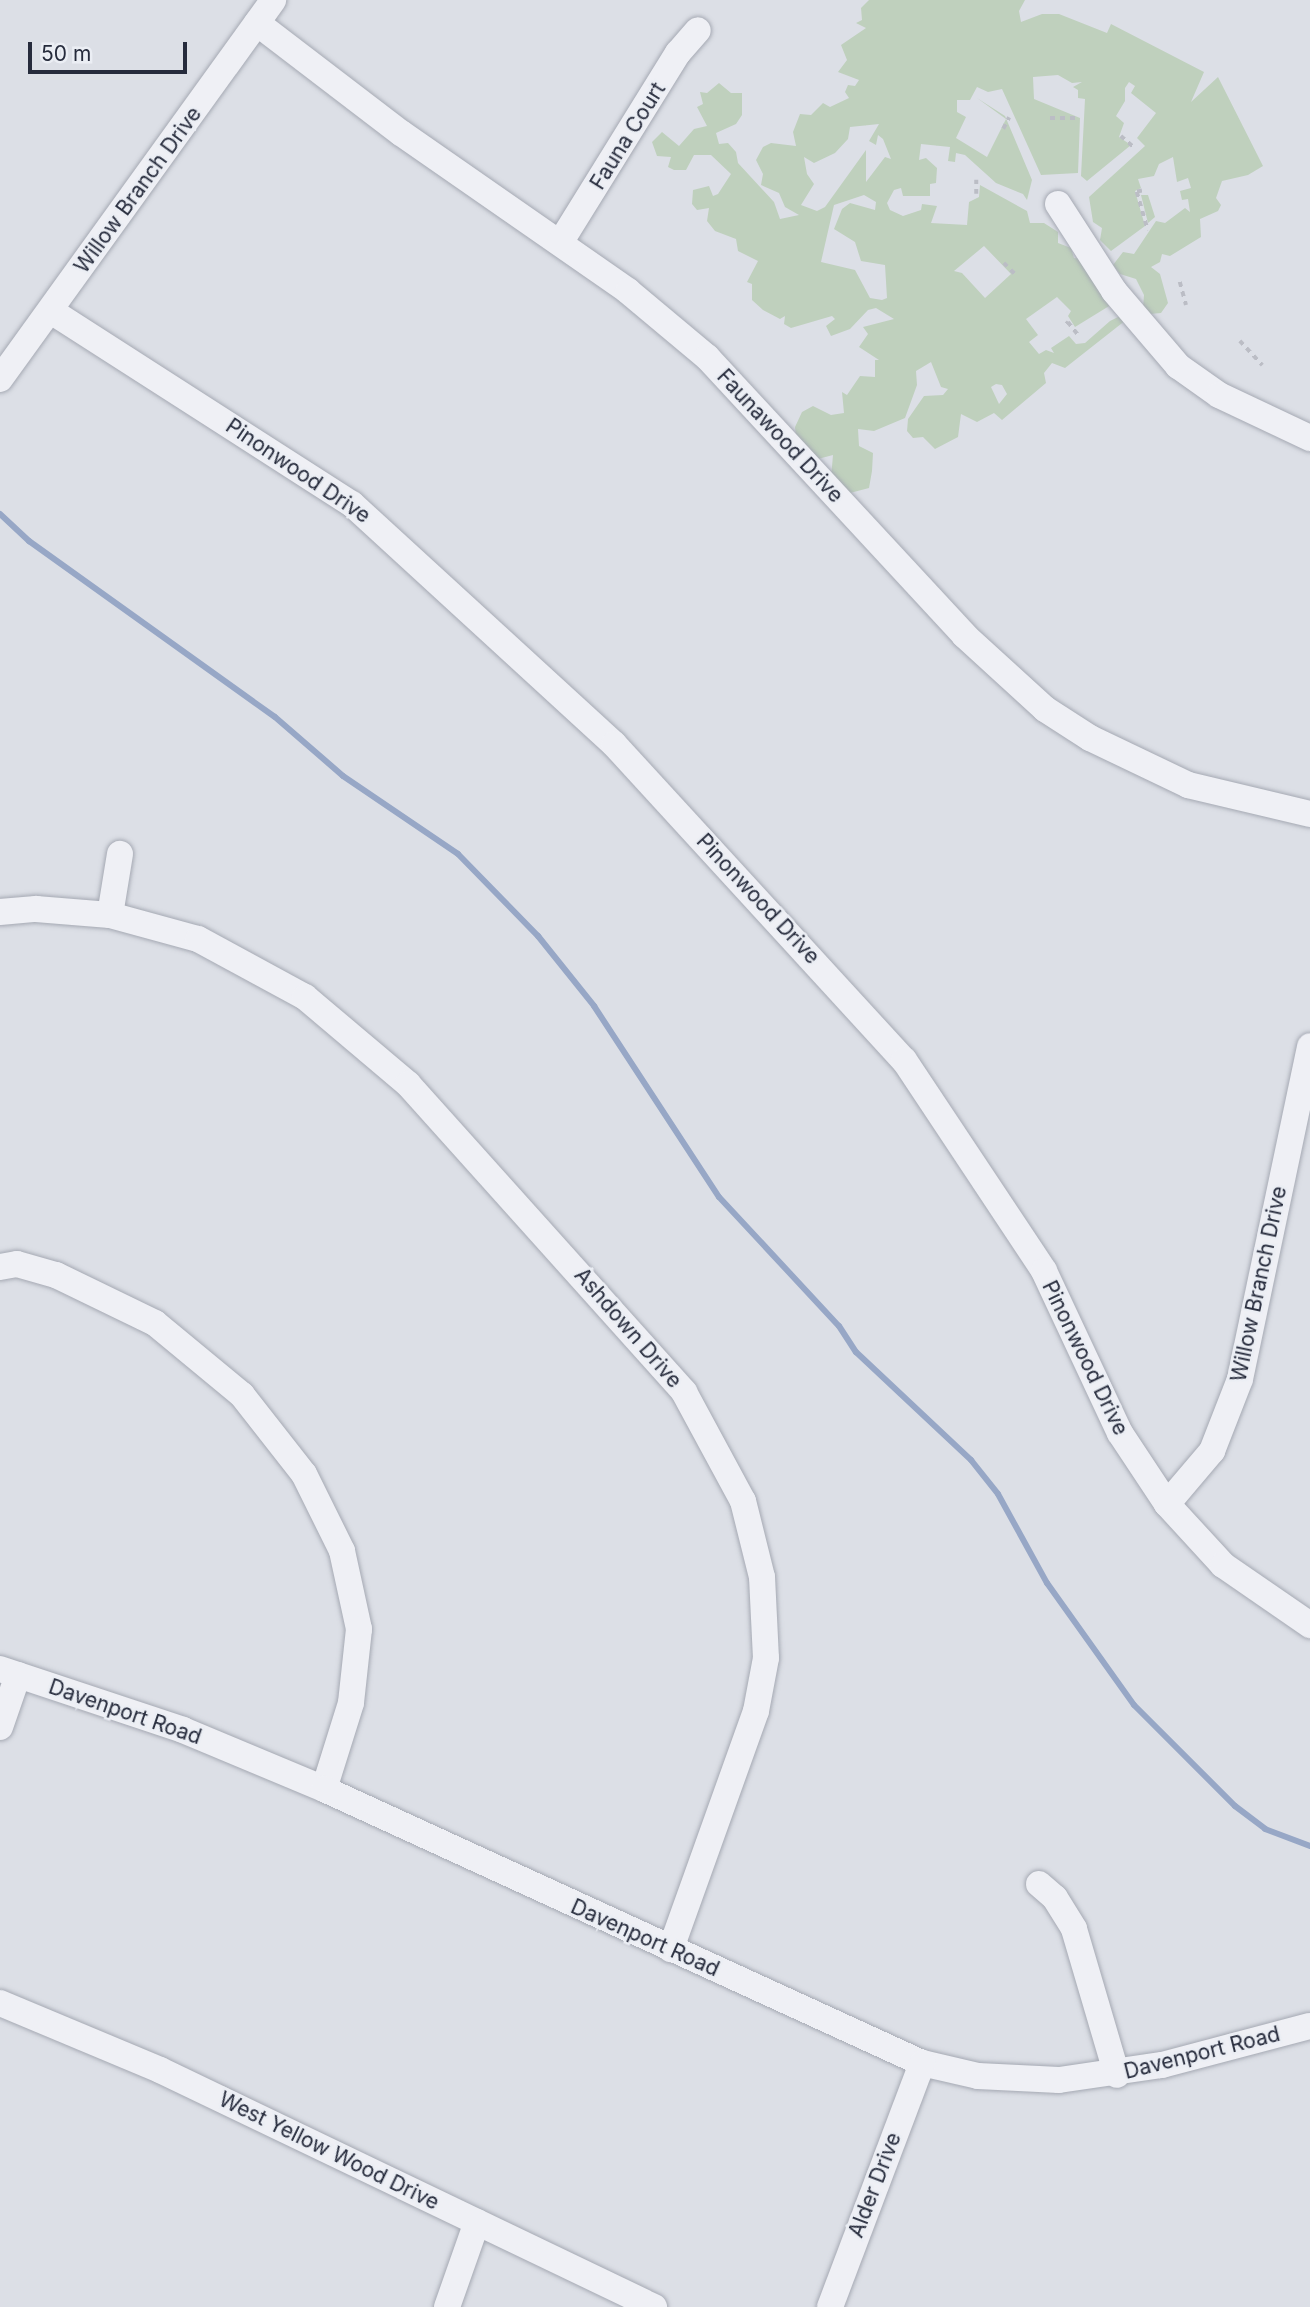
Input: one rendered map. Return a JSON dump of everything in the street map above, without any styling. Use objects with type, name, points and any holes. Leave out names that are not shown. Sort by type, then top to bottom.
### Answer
[{"type":"street","name":"Willow Branch Drive","points":[[0,379],[273,0]]},
{"type":"street","name":"Faunawood Drive","points":[[257,23],[390,125],[628,291],[707,357],[964,635],[1045,709],[1090,738],[1188,785],[1310,814]]},
{"type":"street","name":"Fauna Court","points":[[560,243],[678,53],[698,30]]},
{"type":"street","points":[[1058,204],[1114,291],[1178,366],[1219,395],[1310,438]]},
{"type":"street","name":"Pinonwood Drive","points":[[51,311],[352,504],[614,744],[904,1060],[1044,1271],[1120,1433],[1167,1504],[1223,1565],[1310,1625]]},
{"type":"street","points":[[110,915],[120,854]]},
{"type":"street","name":"Ashdown Drive","points":[[0,912],[36,909],[110,915],[198,939],[240,958],[305,997],[362,1042],[449,1128],[636,1333],[684,1392],[717,1446],[743,1501],[756,1545],[766,1603],[766,1658],[756,1711],[671,1950]]},
{"type":"street","name":"Willow Branch Drive","points":[[1167,1504],[1212,1451],[1240,1379],[1310,1046]]},
{"type":"street","points":[[0,1267],[17,1264],[56,1275],[155,1323],[242,1395],[304,1474],[342,1551],[359,1629],[351,1703],[324,1789]]},
{"type":"street","points":[[0,1727],[9,1672]]},
{"type":"street","name":"Davenport Road","points":[[9,1672],[183,1730],[324,1789],[922,2063],[978,2076],[1035,2080],[1117,2074],[1310,2026]]},
{"type":"street","points":[[1039,1884],[1055,1898],[1073,1929],[1117,2074]]},
{"type":"street","name":"West Yellow Wood Drive","points":[[0,2003],[160,2070],[654,2307]]},
{"type":"street","name":"Alder Drive","points":[[830,2307],[922,2063]]},
{"type":"street","points":[[447,2307],[477,2222]]},
{"type":"path","points":[[1003,129],[1009,117]]},
{"type":"path","points":[[1050,118],[1080,118]]},
{"type":"path","points":[[1121,136],[1135,148]]},
{"type":"path","points":[[975,194],[976,180]]},
{"type":"path","points":[[1142,191],[1137,192],[1148,230]]},
{"type":"path","points":[[1004,263],[1015,274]]},
{"type":"path","points":[[1180,282],[1186,305]]},
{"type":"path","points":[[1066,324],[1068,321],[1079,337]]},
{"type":"path","points":[[1240,341],[1262,365]]},
{"type":"green space","points":[[869,0],[1025,0],[1019,11],[1021,22],[1042,14],[1059,14],[1107,33],[1111,24],[1204,72],[1191,102],[1218,77],[1263,166],[1248,175],[1222,181],[1216,198],[1221,205],[1218,211],[1200,219],[1201,237],[1170,256],[1162,254],[1160,262],[1151,267],[1160,274],[1168,303],[1161,313],[1150,314],[1143,308],[1144,295],[1136,279],[1120,274],[1113,265],[1123,252],[1134,254],[1156,221],[1165,223],[1185,208],[1190,212],[1188,199],[1182,200],[1180,191],[1191,188],[1188,178],[1177,182],[1173,157],[1159,164],[1154,176],[1138,179],[1141,188],[1135,191],[1145,226],[1111,251],[1100,240],[1102,228],[1093,222],[1089,197],[1145,146],[1137,138],[1156,113],[1131,93],[1135,86],[1129,82],[1125,88],[1125,101],[1116,116],[1124,123],[1119,137],[1131,145],[1087,181],[1081,176],[1085,99],[1078,98],[1078,90],[1073,87],[1082,82],[1072,83],[1058,75],[1033,77],[1034,99],[1080,118],[1078,173],[1041,175],[1002,89],[988,92],[977,87],[970,100],[957,100],[957,112],[966,117],[956,138],[987,157],[1006,119],[977,98],[1005,116],[1032,180],[1027,200],[1023,194],[996,183],[965,155],[956,153],[955,162],[948,161],[950,147],[921,144],[919,160],[926,158],[937,168],[936,183],[930,184],[930,196],[903,196],[901,188],[894,190],[887,203],[890,210],[903,216],[921,210],[922,204],[937,206],[931,223],[967,225],[969,202],[979,197],[980,185],[1027,211],[1030,223],[1044,223],[1058,232],[1058,243],[1071,248],[1074,258],[1083,259],[1114,303],[1075,327],[1068,316],[1071,311],[1057,297],[1026,319],[1038,335],[1029,342],[1039,354],[1046,350],[1054,353],[1051,348],[1069,336],[1076,344],[1085,343],[1110,321],[1122,315],[1126,320],[1065,368],[1052,363],[1044,373],[1046,383],[1002,420],[994,413],[977,422],[961,414],[958,437],[935,449],[923,437],[913,438],[907,431],[908,419],[924,396],[943,395],[948,389],[941,387],[931,362],[916,371],[917,385],[905,418],[874,431],[858,429],[859,446],[873,453],[872,471],[869,488],[850,493],[831,478],[833,455],[814,460],[796,437],[795,427],[802,412],[813,406],[831,415],[844,413],[842,392],[847,395],[860,376],[875,377],[875,360],[879,360],[859,347],[868,334],[863,327],[894,319],[876,308],[868,310],[850,329],[831,336],[826,326],[835,319],[832,316],[791,328],[784,324],[785,316],[780,319],[763,310],[752,300],[752,284],[747,282],[758,261],[738,251],[736,239],[715,231],[707,221],[709,208],[697,210],[692,204],[693,190],[709,186],[713,196],[718,194],[731,174],[711,155],[694,155],[686,170],[674,170],[668,167],[671,157],[657,156],[652,142],[662,132],[679,146],[694,129],[707,126],[697,107],[703,104],[700,92],[707,93],[719,83],[731,93],[742,93],[742,115],[736,124],[716,133],[719,144],[728,143],[736,152],[738,163],[774,202],[780,219],[799,215],[785,207],[779,193],[761,185],[763,174],[756,160],[763,147],[771,143],[796,146],[793,132],[800,114],[811,115],[823,103],[830,107],[849,98],[845,92],[848,85],[855,86],[859,80],[838,72],[847,60],[841,45],[866,28],[856,23],[862,20],[861,8]],"holes":[[[879,124],[869,141],[876,145],[878,135],[883,139],[891,159],[885,157],[866,182],[866,150],[825,207],[817,211],[801,205],[814,184],[807,174],[804,157],[814,163],[835,153],[848,139],[850,127]],[[864,195],[876,202],[875,210],[850,203],[842,209],[834,229],[855,242],[861,261],[885,265],[887,298],[870,298],[855,270],[821,262],[834,205]],[[984,246],[1011,274],[985,298],[962,273],[954,271]],[[1002,385],[1007,394],[999,404],[991,387]]]},
{"type":"green space","points":[[1141,195],[1148,195],[1155,217],[1148,223]]},
{"type":"waterway","points":[[0,514],[29,541],[275,717],[343,776],[458,854],[538,936],[594,1006],[719,1197],[839,1326],[856,1352],[971,1460],[998,1494],[1047,1583],[1134,1705],[1235,1806],[1265,1829],[1310,1846]]}]
